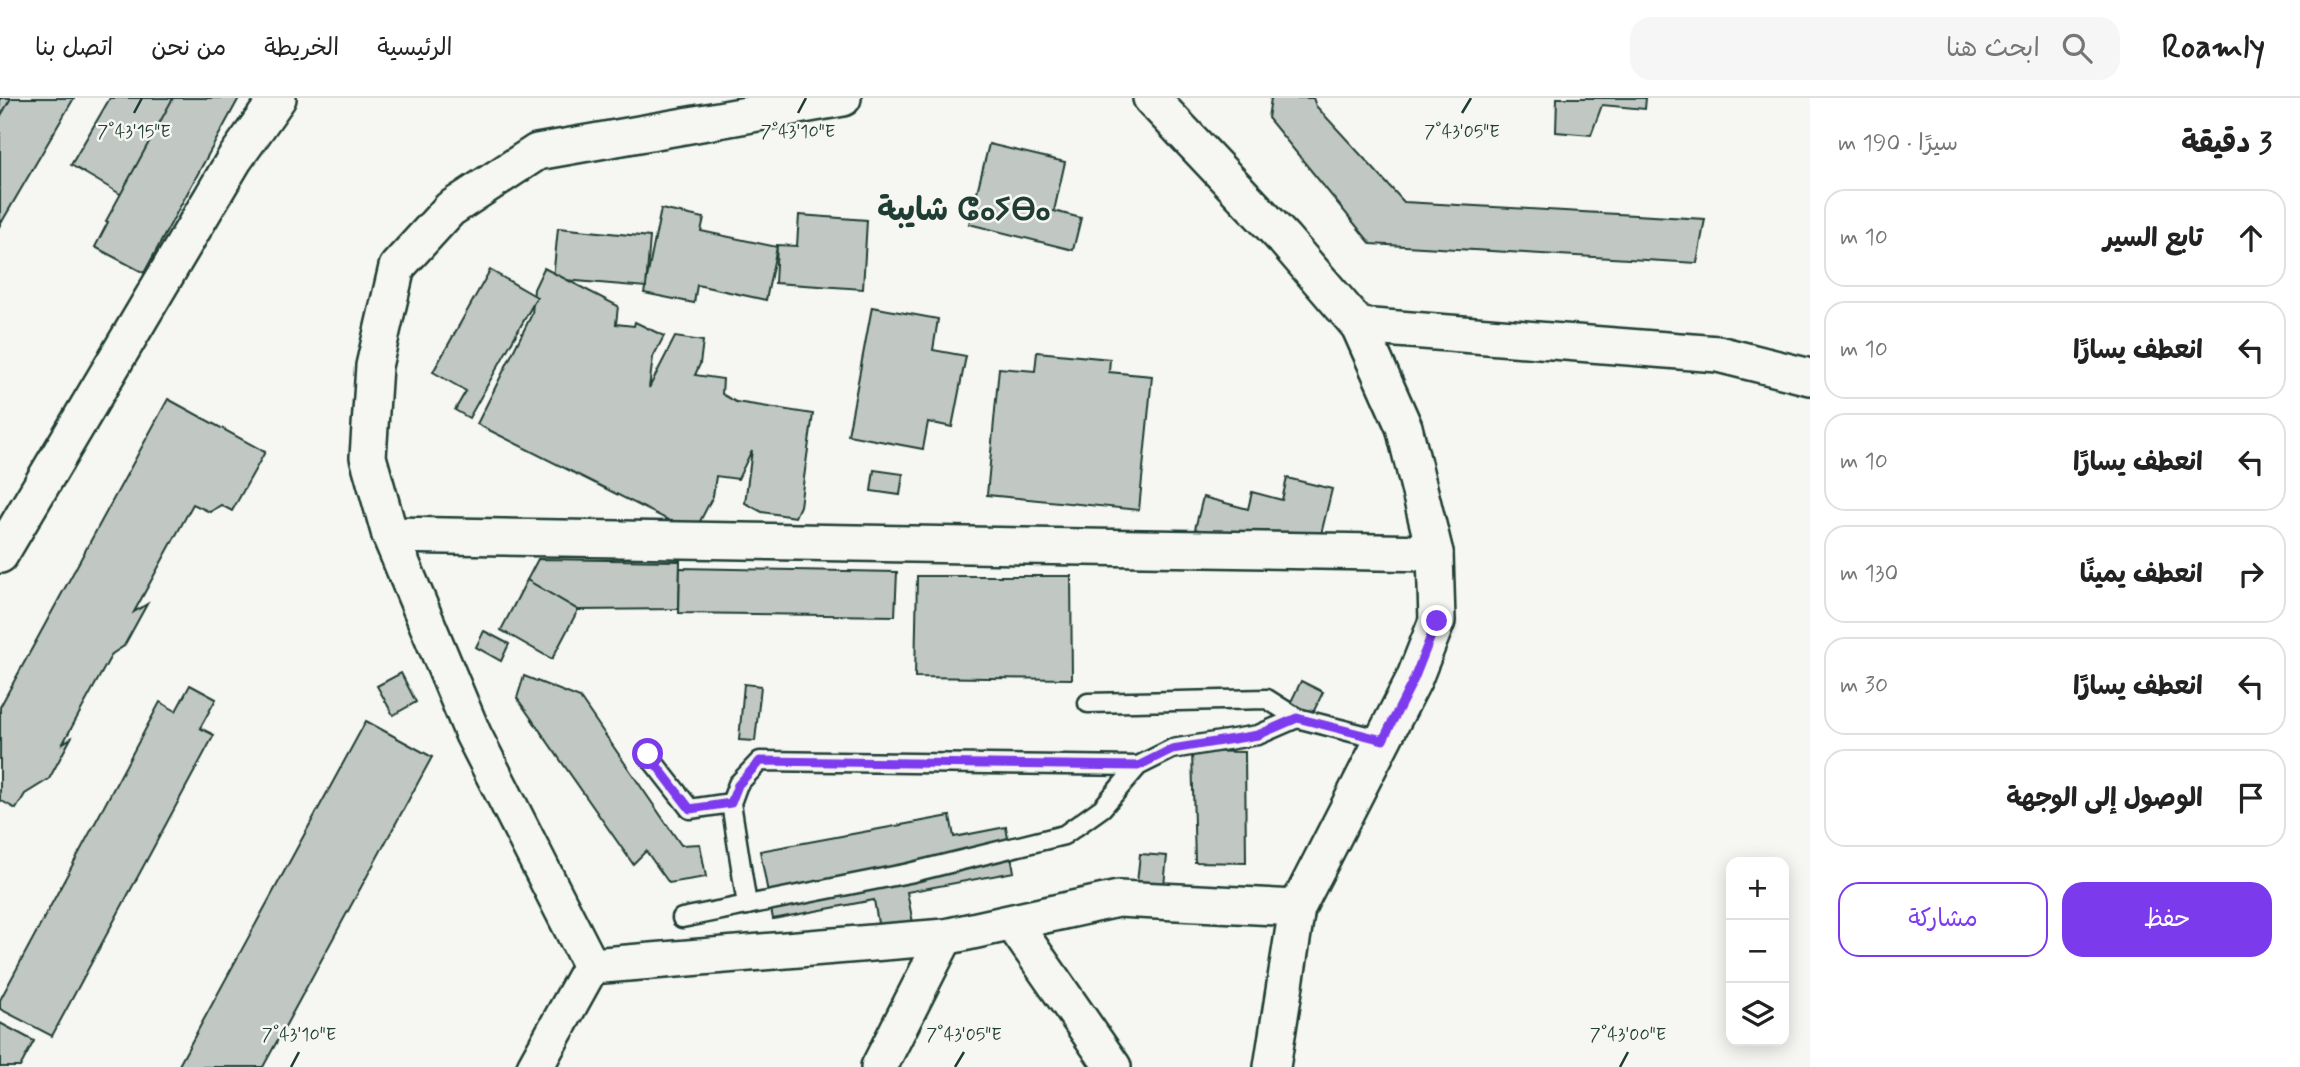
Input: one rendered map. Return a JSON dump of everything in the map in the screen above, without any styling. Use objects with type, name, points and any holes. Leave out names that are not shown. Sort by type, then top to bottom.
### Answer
[{"type":"street","points":[[0,555],[234,159],[278,98]]},
{"type":"street","points":[[591,966],[473,734],[390,535],[368,457],[374,366],[397,267],[450,209],[537,152],[843,98]]},
{"type":"street","points":[[1151,98],[1284,239],[1359,326],[1404,427],[1436,553],[1437,621],[1414,679],[1297,908],[1272,1067]]},
{"type":"street","points":[[1359,326],[1717,354],[1810,377]]},
{"type":"street","points":[[390,535],[1436,553]]},
{"type":"street","points":[[591,966],[945,937],[1118,899],[1297,908]]},
{"type":"street","points":[[1013,922],[1113,1067]]},
{"type":"street","points":[[879,1067],[945,937]]},
{"type":"street","points":[[535,1067],[591,966]]},
{"type":"lane","points":[[1088,703],[1267,699],[1297,718],[1383,740]]},
{"type":"lane","points":[[682,918],[909,873],[1064,835],[1102,808],[1138,766],[1172,749],[1258,735],[1297,718]]},
{"type":"lane","points":[[648,754],[690,809],[731,803]]},
{"type":"lane","points":[[747,905],[731,803],[738,785],[760,761],[1138,766]]},
{"type":"building","points":[[0,98],[14,98],[0,121]]},
{"type":"building","points":[[11,98],[74,98],[0,225],[0,117]]},
{"type":"building","points":[[110,98],[179,98],[122,195],[71,165]]},
{"type":"building","points":[[173,98],[239,98],[144,273],[95,247],[108,222],[106,221]]},
{"type":"building","points":[[1271,98],[1313,98],[1316,106],[1404,202],[1705,219],[1697,263],[1371,244],[1268,118]]},
{"type":"building","points":[[1557,98],[1646,98],[1645,109],[1602,105],[1591,135],[1556,132]]},
{"type":"building","points":[[989,144],[1065,162],[1054,211],[1081,218],[1073,250],[969,224]]},
{"type":"building","points":[[661,209],[704,218],[701,231],[777,247],[766,300],[697,285],[694,303],[644,293]]},
{"type":"building","points":[[799,215],[867,220],[863,289],[775,283],[777,245],[797,246]]},
{"type":"building","points":[[558,228],[650,237],[646,287],[553,279]]},
{"type":"building","points":[[544,268],[618,306],[616,324],[634,326],[635,322],[664,336],[653,357],[649,388],[675,337],[703,341],[700,364],[695,375],[723,379],[722,394],[736,402],[813,414],[800,506],[795,517],[762,512],[745,503],[752,450],[738,479],[716,476],[713,496],[694,533],[477,424],[532,314],[534,289]]},
{"type":"building","points":[[490,270],[537,297],[469,418],[455,410],[466,391],[433,372]]},
{"type":"building","points":[[872,307],[938,319],[933,350],[966,356],[952,427],[928,422],[923,449],[848,435]]},
{"type":"building","points":[[1037,352],[1110,359],[1109,372],[1152,376],[1139,510],[987,495],[999,368],[1035,371]]},
{"type":"building","points":[[168,399],[265,452],[232,511],[221,505],[210,512],[193,504],[134,612],[147,604],[124,646],[112,654],[63,743],[71,738],[49,779],[25,794],[16,809],[0,800],[0,707]]},
{"type":"building","points":[[874,470],[903,474],[900,495],[871,491]]},
{"type":"building","points":[[1287,478],[1332,489],[1315,559],[1195,529],[1203,497],[1248,509],[1252,492],[1282,500]]},
{"type":"building","points":[[538,559],[680,561],[679,609],[578,610],[527,580]]},
{"type":"building","points":[[680,568],[897,572],[895,616],[679,613]]},
{"type":"building","points":[[917,576],[1071,576],[1072,679],[915,677]]},
{"type":"building","points":[[527,580],[578,610],[552,659],[501,630]]},
{"type":"building","points":[[484,631],[509,644],[501,661],[476,647]]},
{"type":"building","points":[[401,673],[416,702],[393,715],[377,686]]},
{"type":"building","points":[[524,676],[580,698],[681,845],[700,844],[706,877],[669,883],[646,851],[633,864],[517,698]]},
{"type":"building","points":[[1301,681],[1323,692],[1310,719],[1288,708]]},
{"type":"building","points":[[744,684],[761,686],[755,741],[739,740]]},
{"type":"building","points":[[190,685],[216,699],[200,728],[214,735],[52,1036],[0,1009],[0,1000],[160,702],[176,711]]},
{"type":"building","points":[[366,721],[432,757],[263,1067],[178,1067]]},
{"type":"building","points":[[1192,751],[1245,752],[1246,863],[1195,862]]},
{"type":"building","points":[[950,816],[954,837],[1006,827],[1014,872],[907,892],[913,923],[879,929],[874,900],[773,919],[760,851]]},
{"type":"building","points":[[1140,854],[1167,856],[1163,895],[1136,893]]},
{"type":"building","points":[[0,1023],[34,1041],[20,1067],[0,1067]]},
{"type":"district","name":"شايبة ⵛⴰⵢⴱⴰ","points":[[964,211]]},
{"type":"route","points":[[648,754],[690,809],[731,803],[738,785],[760,761],[1138,766],[1172,749],[1258,735],[1297,718],[1383,740],[1414,679],[1437,621]]}]
